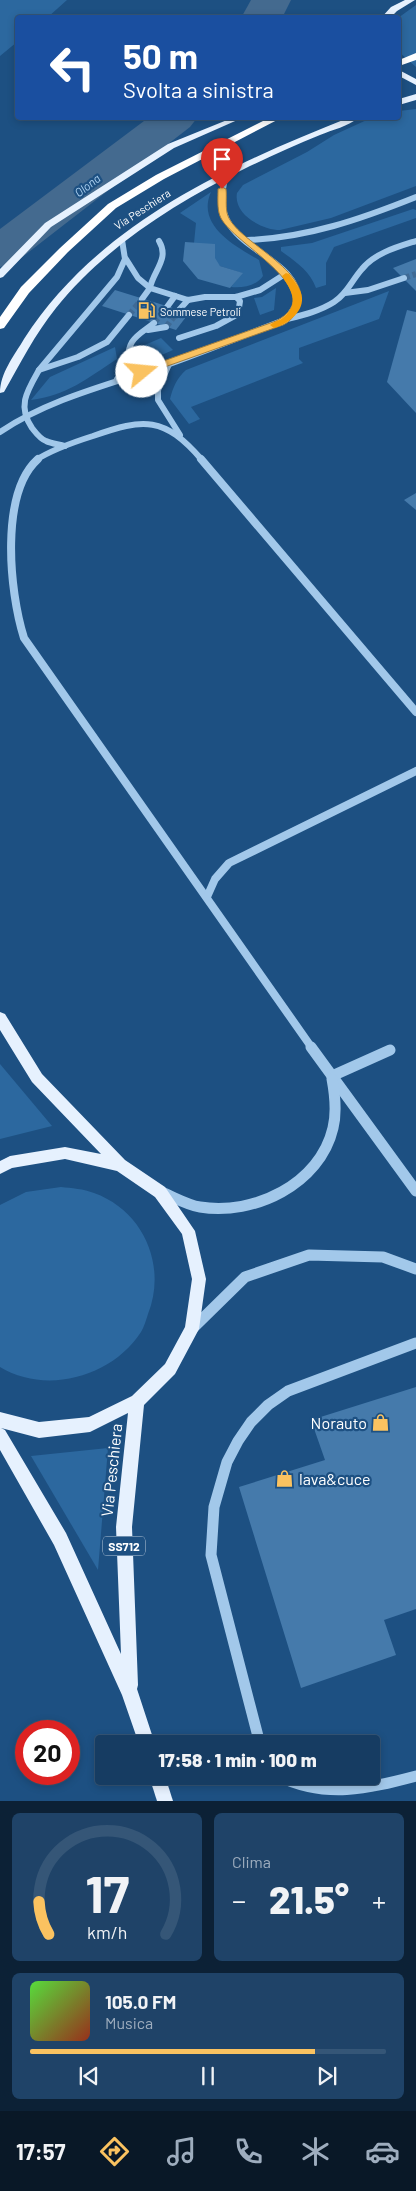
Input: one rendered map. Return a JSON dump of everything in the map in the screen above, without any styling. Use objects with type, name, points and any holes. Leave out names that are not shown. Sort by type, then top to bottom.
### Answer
[{"type":"highway","points":[[401,62],[416,56]]},
{"type":"highway","points":[[0,325],[25,290],[64,250],[112,206],[160,177],[272,120]]},
{"type":"main road","points":[[388,15],[411,0]]},
{"type":"main road","points":[[387,15],[388,3]]},
{"type":"main road","points":[[401,73],[416,82]]},
{"type":"main road","points":[[401,101],[416,97]]},
{"type":"main road","points":[[0,275],[48,225],[171,146],[233,120]]},
{"type":"main road","name":"Via Peschiera","points":[[0,390],[25,344],[71,285],[122,240],[185,199],[226,176],[278,150],[349,120]]},
{"type":"main road","name":"Via Peschiera","points":[[0,1018],[37,1078],[120,1164],[160,1192],[188,1231],[199,1279],[192,1329],[170,1369],[137,1401],[90,1424],[39,1430],[0,1420]]},
{"type":"main road","name":"Via Peschiera","points":[[0,1168],[10,1162],[65,1153],[120,1164]]},
{"type":"main road","name":"Via Peschiera","points":[[130,1693],[124,1527],[137,1401]]},
{"type":"main road","name":"Via Peschiera","points":[[0,1435],[60,1539],[130,1693],[143,1735]]},
{"type":"main road","points":[[160,1785],[164,1801]]},
{"type":"lane","points":[[226,176],[222,189],[223,215],[230,226],[292,282],[298,298],[297,305],[287,319]]},
{"type":"lane","points":[[247,240],[294,238],[327,230],[416,197]]},
{"type":"lane","points":[[69,446],[45,441],[37,435],[24,416],[24,402],[31,384],[40,370],[117,277],[126,260],[126,250],[122,240]]},
{"type":"lane","points":[[142,299],[150,288],[164,256],[164,248],[159,241]]},
{"type":"lane","points":[[0,432],[24,416],[287,319],[318,310],[345,293],[359,272],[370,260],[390,250],[416,241]]},
{"type":"lane","points":[[126,260],[138,278],[150,288],[188,300],[204,297],[236,297],[260,290],[285,274]]},
{"type":"lane","points":[[345,293],[368,290],[404,278]]},
{"type":"lane","points":[[167,307],[175,296]]},
{"type":"lane","points":[[180,338],[216,326],[238,314],[240,301],[236,297]]},
{"type":"lane","points":[[179,310],[188,300]]},
{"type":"lane","points":[[40,370],[57,366],[96,349],[107,342],[129,315]]},
{"type":"lane","points":[[113,382],[124,374],[129,366],[130,346],[135,339],[154,323]]},
{"type":"lane","points":[[148,330],[166,327]]},
{"type":"lane","points":[[169,364],[158,390],[158,400],[182,438],[416,712]]},
{"type":"lane","points":[[182,438],[169,429],[140,423],[123,425],[37,459],[26,468],[15,486],[10,511],[6,560],[15,612],[24,638],[332,1076],[416,1190]]},
{"type":"lane","points":[[206,898],[215,879],[229,863],[416,771]]},
{"type":"lane","points":[[332,1076],[390,1050]]},
{"type":"lane","points":[[160,1192],[199,1206],[228,1209],[262,1202],[294,1186],[317,1163],[332,1134],[336,1103],[332,1076]]},
{"type":"lane","points":[[192,1329],[245,1277],[308,1255],[383,1257],[416,1269]]},
{"type":"lane","points":[[258,1735],[211,1555],[210,1526],[220,1476],[240,1437],[270,1403],[290,1390],[416,1343]]},
{"type":"lane","points":[[380,1785],[416,1776]]},
{"type":"lane","points":[[293,1785],[306,1790],[327,1792],[362,1789],[379,1785]]},
{"type":"shaded area","points":[[0,0],[67,0],[50,15],[15,15],[15,44],[0,56]]},
{"type":"shaded area","points":[[416,5],[416,67],[401,54],[401,16]]},
{"type":"shaded area","points":[[416,109],[416,186],[331,218],[280,230],[257,224],[244,214],[240,208],[237,201],[237,193],[243,185],[307,152],[334,135],[367,120],[401,120],[401,111]]},
{"type":"shaded area","points":[[211,192],[208,204],[209,215],[213,224],[229,241],[259,260],[263,276],[253,284],[245,287],[231,287],[242,273],[220,266],[194,243],[196,223],[180,213]]},
{"type":"shaded area","points":[[413,209],[416,210],[416,218],[334,247],[326,263],[326,285],[316,288],[306,272],[281,251],[281,247],[312,243]]},
{"type":"shaded area","points":[[276,288],[274,310],[260,315],[254,298],[262,297]]},
{"type":"shaded area","points":[[389,291],[379,319],[299,348],[299,359],[303,363],[191,407],[200,419],[189,424],[170,399],[176,383],[186,370]]},
{"type":"shaded area","points":[[161,338],[173,350],[139,365],[140,347]]},
{"type":"shaded area","points":[[115,347],[117,359],[86,379],[55,395],[31,400],[50,377]]},
{"type":"shaded area","points":[[0,1064],[52,1126],[0,1139]]},
{"type":"shaded area","points":[[61,1187],[90,1192],[111,1201],[126,1213],[138,1227],[147,1242],[152,1259],[155,1277],[153,1296],[141,1332],[129,1348],[113,1360],[96,1370],[77,1377],[37,1380],[18,1375],[0,1367],[0,1205],[26,1192]]},
{"type":"shaded area","points":[[108,1448],[98,1570],[31,1456]]},
{"type":"building","points":[[185,242],[215,244],[215,258],[220,266],[243,273],[230,288],[198,279],[183,261]]},
{"type":"building","points":[[416,259],[416,291],[393,268]]},
{"type":"building","points":[[115,290],[189,313],[176,330],[102,306]]},
{"type":"building","points":[[407,310],[416,312],[416,413],[387,382]]},
{"type":"building","points":[[416,493],[416,510],[404,500]]},
{"type":"building","points":[[416,1387],[416,1609],[384,1620],[396,1655],[301,1688],[239,1487],[325,1460],[311,1420]]},
{"type":"waterway","name":"Olona","points":[[263,15],[271,0]]},
{"type":"waterway","name":"Olona","points":[[0,252],[172,120]]},
{"type":"tunnel","points":[[404,278],[416,274]]},
{"type":"tunnel","points":[[129,315],[142,299]]},
{"type":"tunnel","points":[[154,323],[167,307]]},
{"type":"tunnel","points":[[166,327],[179,310]]},
{"type":"slow traffic","points":[[274,325],[287,319],[297,305],[296,290],[286,276]]},
{"type":"place","name":"Sommese Petroli","points":[[146,311]]},
{"type":"place","name":"Norauto","points":[[381,1422]]},
{"type":"place","name":"lava&cuce","points":[[285,1478]]},
{"type":"route","points":[[142,372],[158,368],[280,323],[287,319],[297,305],[298,298],[292,282],[267,257],[230,226],[223,215],[221,204],[222,189]]}]
